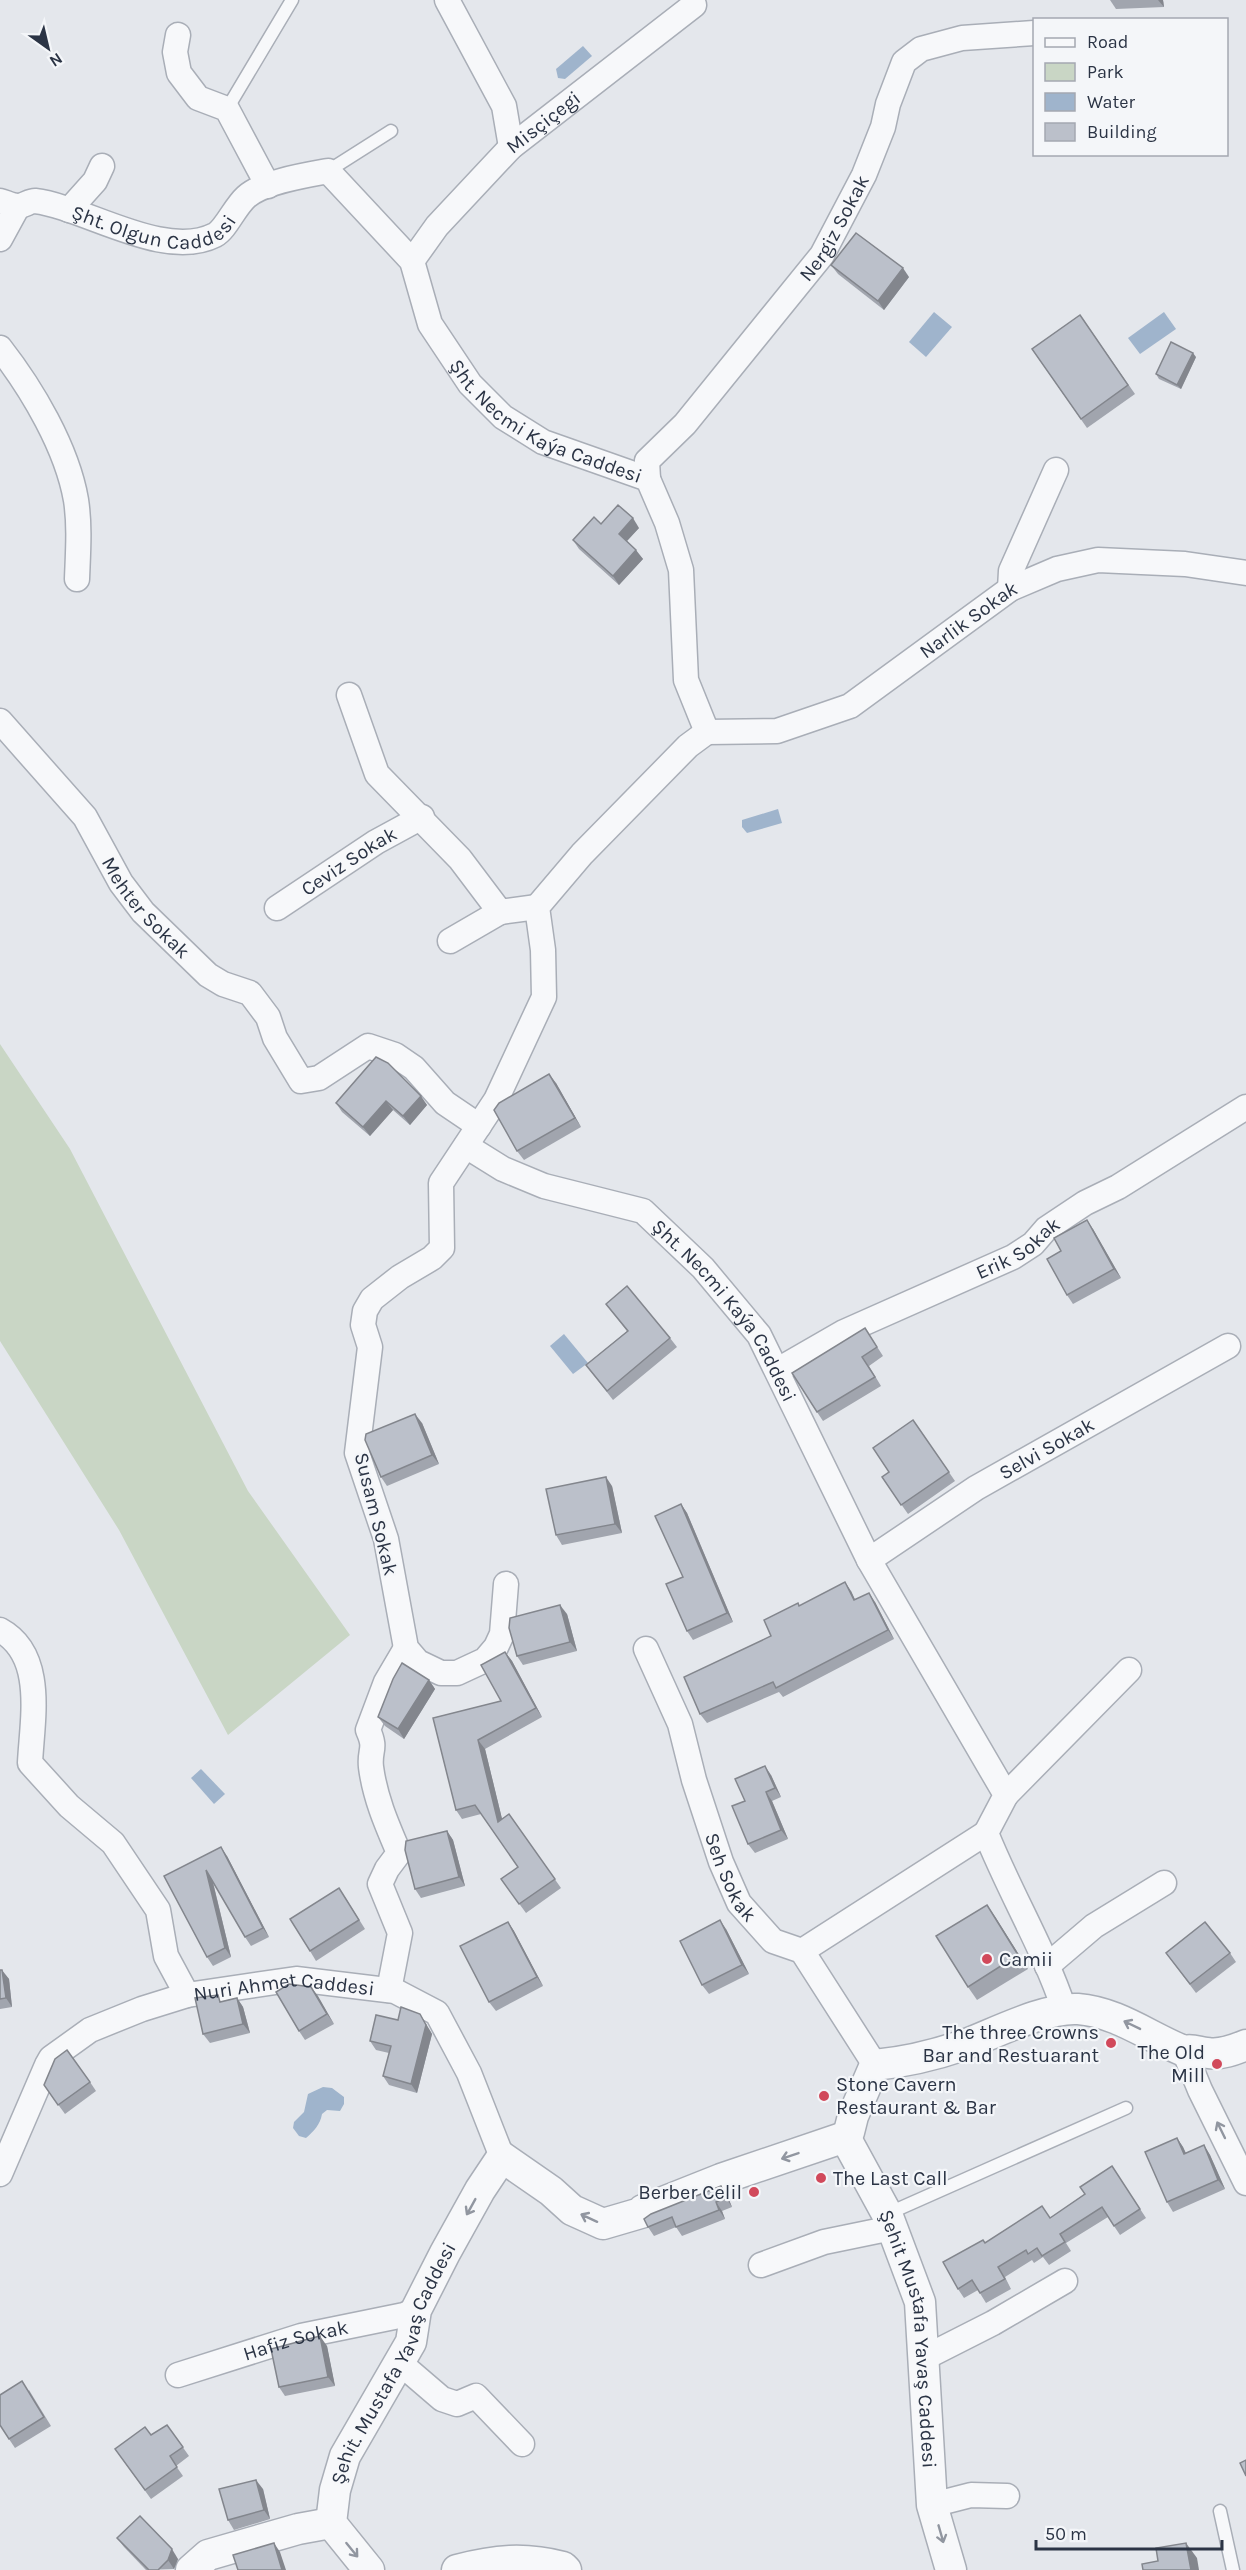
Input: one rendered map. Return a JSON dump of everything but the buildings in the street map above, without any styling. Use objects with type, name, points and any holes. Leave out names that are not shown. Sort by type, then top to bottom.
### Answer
[{"type":"street","points":[[447,0],[504,106],[511,147]]},
{"type":"street","name":"Misçiçegi","points":[[412,261],[437,226],[511,147],[694,5]]},
{"type":"street","name":"Nergiz Sokak","points":[[648,478],[647,461],[685,424],[822,255],[864,175],[883,127],[888,104],[904,62],[921,49],[963,38],[1033,33]]},
{"type":"street","points":[[178,35],[175,52],[179,73],[198,98],[227,109],[268,186]]},
{"type":"street","points":[[69,210],[95,181],[102,165]]},
{"type":"street","name":"Şht. Necmi Kaýa Caddesi","points":[[328,171],[412,261],[430,324],[470,384],[503,417],[543,442],[648,478],[667,523],[681,570],[686,680],[698,739]]},
{"type":"street","name":"Şht. Olgun Caddesi","points":[[9,204],[32,201],[69,210],[125,232],[183,242],[213,236],[224,229],[229,217],[247,196],[268,186],[328,171]]},
{"type":"street","points":[[0,238],[9,204]]},
{"type":"street","points":[[0,348],[18,371],[42,414],[70,476],[79,526],[77,579]]},
{"type":"street","points":[[1010,588],[1011,571],[1056,471]]},
{"type":"street","name":"Narlik Sokak","points":[[698,739],[777,731],[850,706],[1010,588],[1057,568],[1098,560],[1185,564],[1246,573]]},
{"type":"street","name":"Ceviz Sokak","points":[[349,695],[377,774],[422,817],[467,867],[500,912]]},
{"type":"street","name":"Mehter Sokak","points":[[0,721],[61,793],[85,817],[121,883],[143,912],[208,975],[223,984],[250,993],[268,1017],[275,1038],[301,1081]]},
{"type":"street","points":[[450,942],[500,912],[537,907],[582,854],[698,739]]},
{"type":"street","name":"Ceviz Sokak","points":[[277,908],[376,842],[422,817]]},
{"type":"street","points":[[472,1136],[496,1100],[544,997],[543,950],[537,907]]},
{"type":"street","name":"Şht. Necmi Kaýa Caddesi","points":[[301,1081],[320,1078],[368,1047],[395,1055],[414,1068],[503,1169],[544,1186],[643,1211],[703,1268],[759,1335],[869,1560],[1006,1796]]},
{"type":"street","name":"Erik Sokak","points":[[778,1370],[844,1332],[1013,1257],[1033,1244],[1046,1229],[1085,1203],[1126,1182],[1246,1107]]},
{"type":"street","name":"Susam Sokak","points":[[406,1648],[386,1539],[357,1453],[370,1347],[363,1325],[365,1311],[372,1299],[400,1276],[432,1258],[442,1248],[441,1183],[472,1136]]},
{"type":"street","name":"Selvi Sokak","points":[[869,1560],[976,1488],[1228,1346]]},
{"type":"street","points":[[389,1990],[400,1933],[380,1884],[387,1869],[399,1853],[378,1804],[371,1764],[374,1743],[368,1730],[386,1682],[406,1648],[418,1662],[441,1673],[457,1673],[485,1660],[496,1647],[502,1634],[506,1584]]},
{"type":"street","name":"Nuri Ahmet Caddesi","points":[[0,1630],[9,1634],[27,1658],[33,1684],[30,1763],[69,1806],[112,1843],[159,1910],[166,1956],[187,1995],[296,1979],[389,1990],[437,2013],[469,2073],[502,2157]]},
{"type":"street","name":"Seh Sokak","points":[[646,1649],[680,1724],[694,1780],[721,1862],[739,1903],[773,1941],[802,1951]]},
{"type":"street","points":[[875,2065],[802,1951],[986,1833],[1006,1796],[1129,1670]]},
{"type":"street","points":[[986,1833],[1054,1979],[1064,2009]]},
{"type":"street","points":[[1047,1966],[1094,1926],[1164,1883]]},
{"type":"street","points":[[0,2174],[46,2056],[90,2030],[142,2009],[187,1995]]},
{"type":"street","points":[[875,2065],[923,2057],[961,2046],[1045,2013],[1064,2009],[1079,2009],[1119,2019],[1184,2051],[1200,2090],[1246,2183]]},
{"type":"street","points":[[1184,2051],[1189,2049],[1210,2054],[1231,2051],[1246,2045]]},
{"type":"street","points":[[502,2157],[551,2191],[572,2210],[603,2224],[644,2212],[644,2210],[721,2179],[845,2137],[875,2065]]},
{"type":"street","name":"Şehit Mustafa Yavaş Caddesi","points":[[845,2137],[890,2221],[920,2302],[932,2505],[951,2570]]},
{"type":"street","name":"Şehit. Mustafa Yavaş Caddesi","points":[[331,2523],[335,2490],[345,2456],[370,2410],[400,2363],[411,2342],[416,2310],[476,2198],[502,2157]]},
{"type":"street","points":[[761,2265],[890,2221]]},
{"type":"street","points":[[924,2358],[993,2323],[1065,2281]]},
{"type":"street","name":"Hafiz Sokak","points":[[178,2375],[301,2336],[383,2320],[416,2310]]},
{"type":"street","points":[[400,2363],[442,2400],[457,2404],[476,2396],[522,2444]]},
{"type":"street","points":[[932,2505],[971,2495],[1007,2496]]},
{"type":"street","points":[[191,2570],[208,2555],[298,2529],[331,2523],[369,2570]]},
{"type":"street","points":[[457,2570],[486,2563],[534,2560],[563,2567],[566,2570]]},
{"type":"lane","points":[[227,109],[292,0]]},
{"type":"lane","points":[[328,171],[391,131]]},
{"type":"lane","points":[[890,2221],[1126,2108]]},
{"type":"lane","points":[[1220,2511],[1233,2570]]},
{"type":"green space","points":[[0,1044],[70,1149],[248,1491],[350,1635],[228,1735],[119,1530],[0,1341]]},
{"type":"water","points":[[583,46],[592,56],[565,79],[558,78],[556,69]]},
{"type":"water","points":[[934,312],[952,327],[926,357],[909,342]]},
{"type":"water","points":[[1164,312],[1176,329],[1140,354],[1128,338]]},
{"type":"water","points":[[778,809],[782,823],[747,833],[742,827],[742,820]]},
{"type":"water","points":[[564,1334],[588,1363],[573,1374],[550,1346]]},
{"type":"water","points":[[201,1769],[225,1794],[214,1804],[191,1778]]},
{"type":"water","points":[[323,2087],[332,2088],[344,2097],[344,2104],[340,2111],[327,2110],[322,2114],[316,2128],[306,2138],[299,2136],[293,2128],[294,2122],[304,2112],[308,2094]]},
{"type":"place","name":"Camii","points":[[987,1959]]},
{"type":"place","name":"The three Crowns Bar and Restuarant","points":[[1111,2043]]},
{"type":"place","name":"The Old Mill","points":[[1217,2064]]},
{"type":"place","name":"Stone Cavern Restaurant & Bar","points":[[824,2096]]},
{"type":"place","name":"The Last Call","points":[[821,2178]]},
{"type":"place","name":"Berber Celil","points":[[754,2192]]}]
